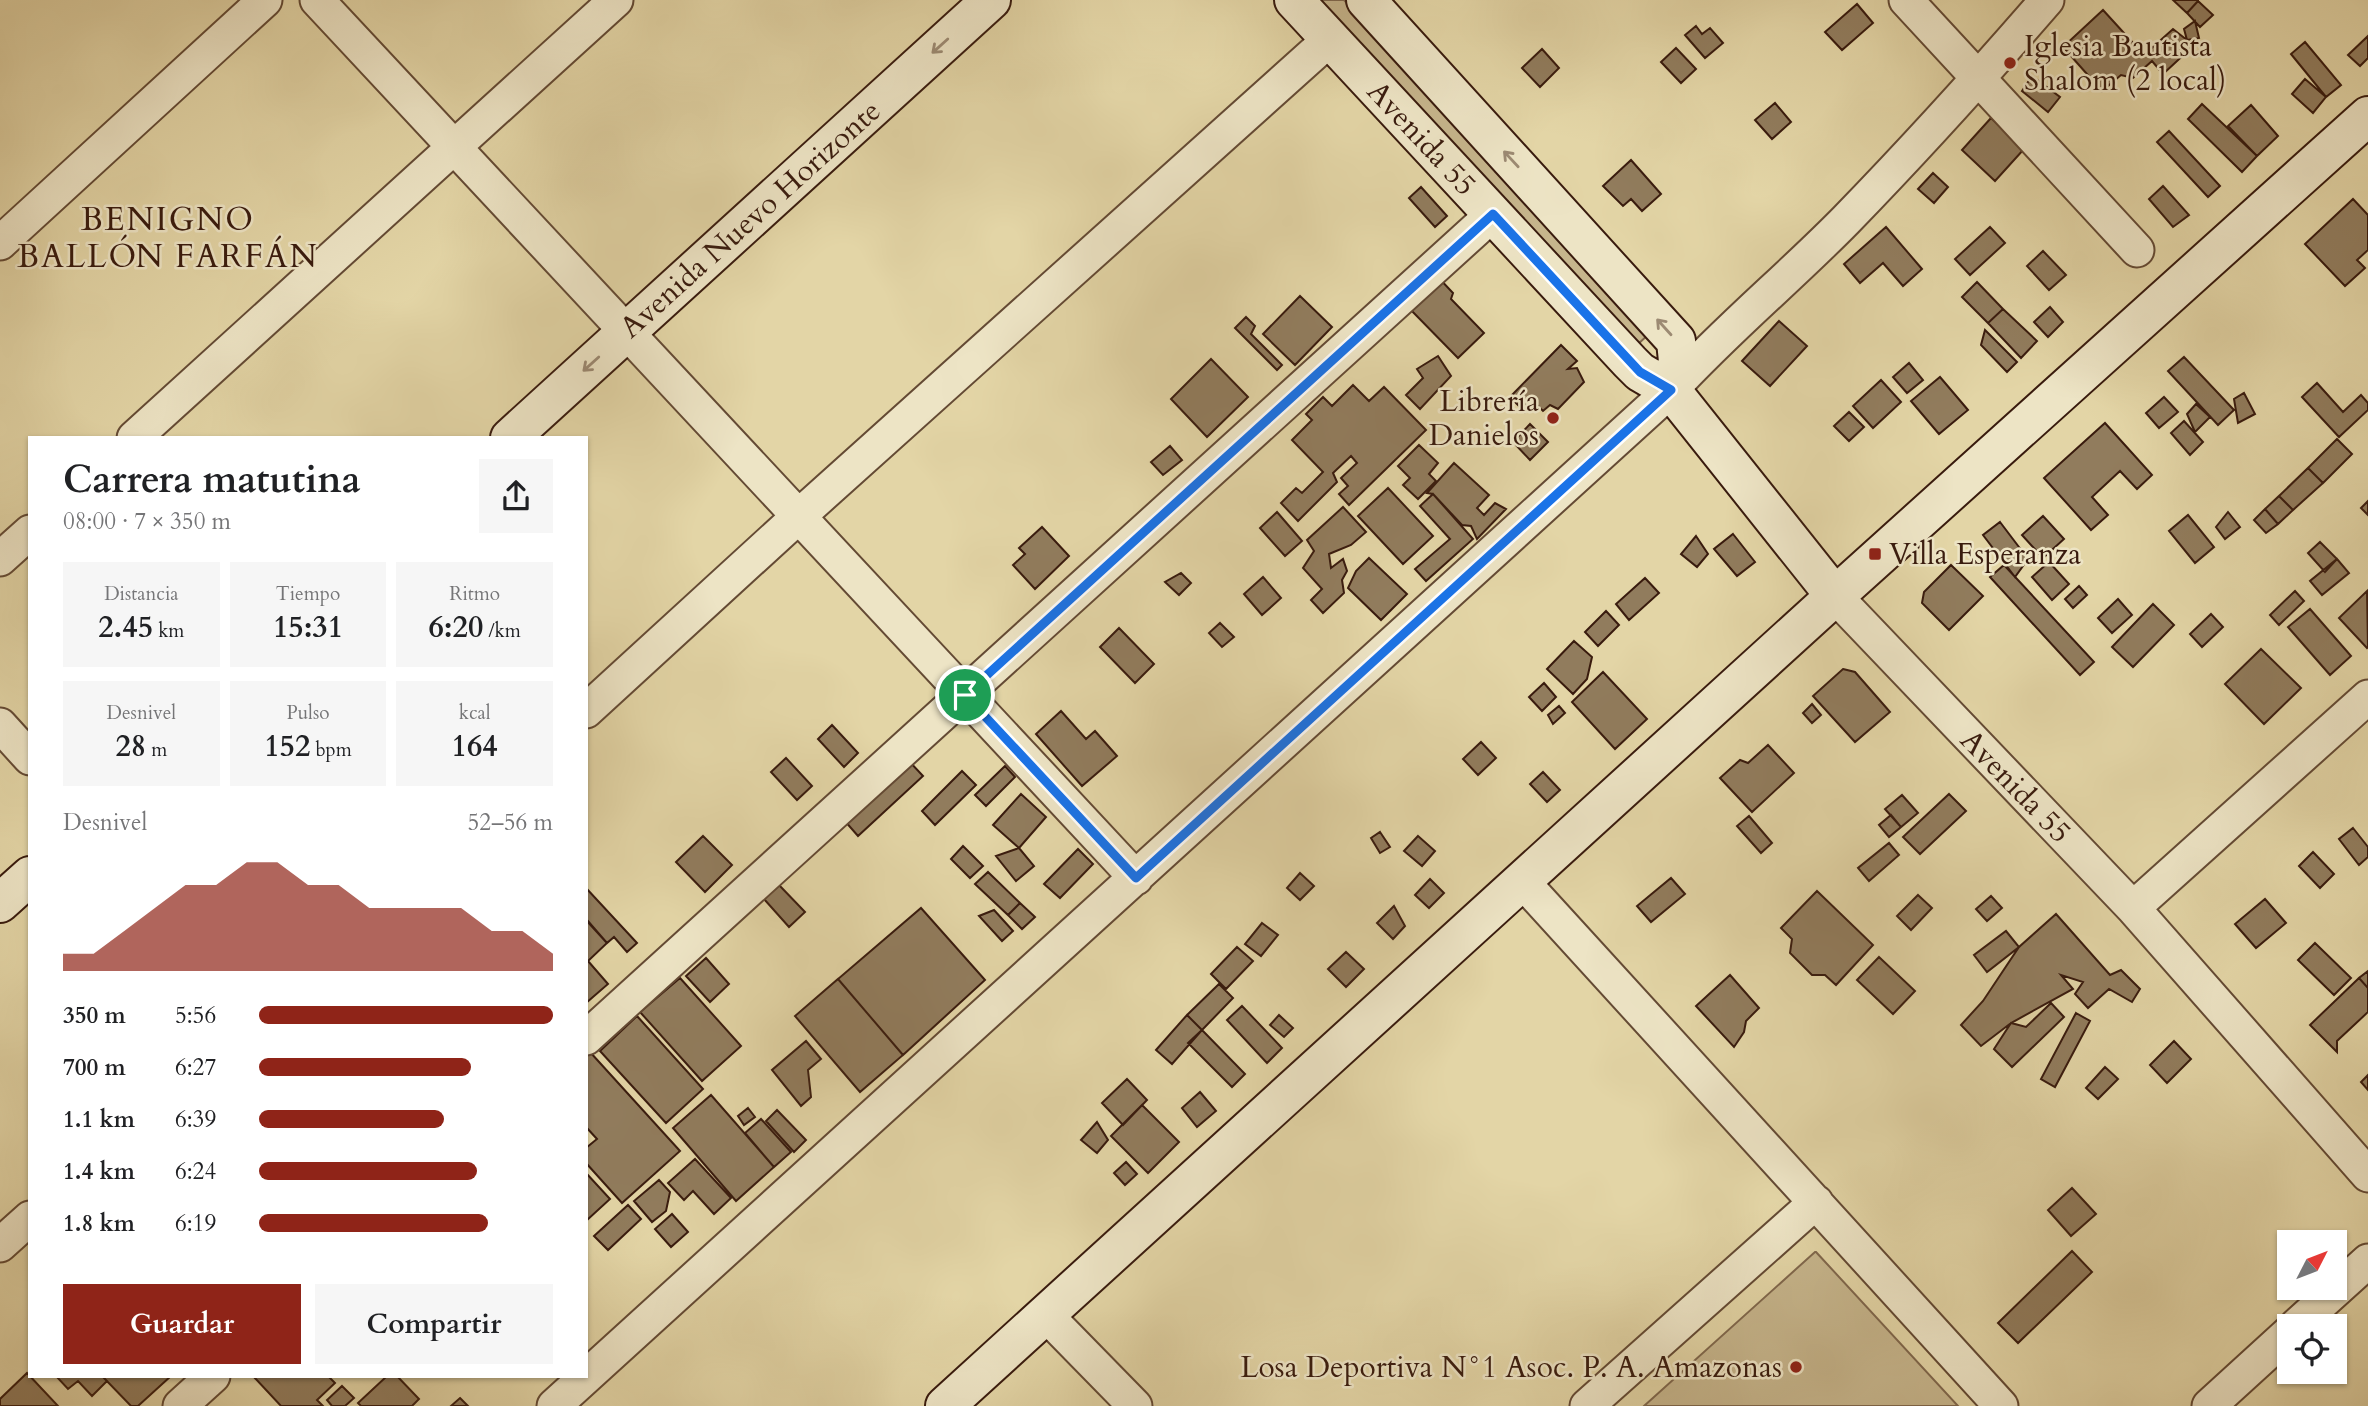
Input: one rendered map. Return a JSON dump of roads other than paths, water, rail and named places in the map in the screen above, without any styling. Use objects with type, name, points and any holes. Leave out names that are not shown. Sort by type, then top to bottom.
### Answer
[{"type":"street","points":[[0,243],[265,0]]},
{"type":"street","points":[[317,0],[1136,878]]},
{"type":"street","points":[[136,436],[616,0]]},
{"type":"street","name":"Avenida Nuevo Horizonte","points":[[512,436],[990,0]]},
{"type":"street","name":"Avenida 55","points":[[1294,0],[1640,372],[1671,390],[1835,596],[2133,908],[2368,1175]]},
{"type":"street","name":"Avenida 55","points":[[1366,0],[1676,341],[1678,361],[1671,390]]},
{"type":"street","points":[[1906,0],[2137,250]]},
{"type":"street","points":[[592,1361],[1136,878],[1671,390],[1705,353],[1845,221],[1979,79],[2047,0]]},
{"type":"street","points":[[588,709],[1330,39]]},
{"type":"street","points":[[945,1406],[1835,596],[2368,116]]},
{"type":"street","points":[[588,1036],[1493,214]]},
{"type":"street","points":[[0,559],[28,534]]},
{"type":"street","points":[[2133,908],[2368,697]]},
{"type":"street","points":[[0,725],[28,756]]},
{"type":"street","points":[[0,903],[28,878]]},
{"type":"street","points":[[1523,882],[2001,1406]]},
{"type":"street","points":[[1587,1406],[1816,1202]]},
{"type":"street","points":[[0,1245],[28,1221]]},
{"type":"street","points":[[2310,1314],[2368,1261]]},
{"type":"street","points":[[1046,1315],[1135,1406]]},
{"type":"street","points":[[2209,1406],[2277,1344]]},
{"type":"street","points":[[180,1406],[212,1378]]},
{"type":"street","points":[[554,1406],[578,1378]]},
{"type":"place","name":"Iglesia Bautista Shalom (2 local)","points":[[2010,63]]},
{"type":"place","name":"Librería Danielos","points":[[1553,418]]},
{"type":"place","name":"Villa Esperanza","points":[[1875,554]]},
{"type":"place","name":"Losa Deportiva N°1 Asoc. P. A. Amazonas","points":[[1796,1367]]},
{"type":"district","name":"BENIGNO BALLÓN FARFÁN","points":[[168,238]]}]
